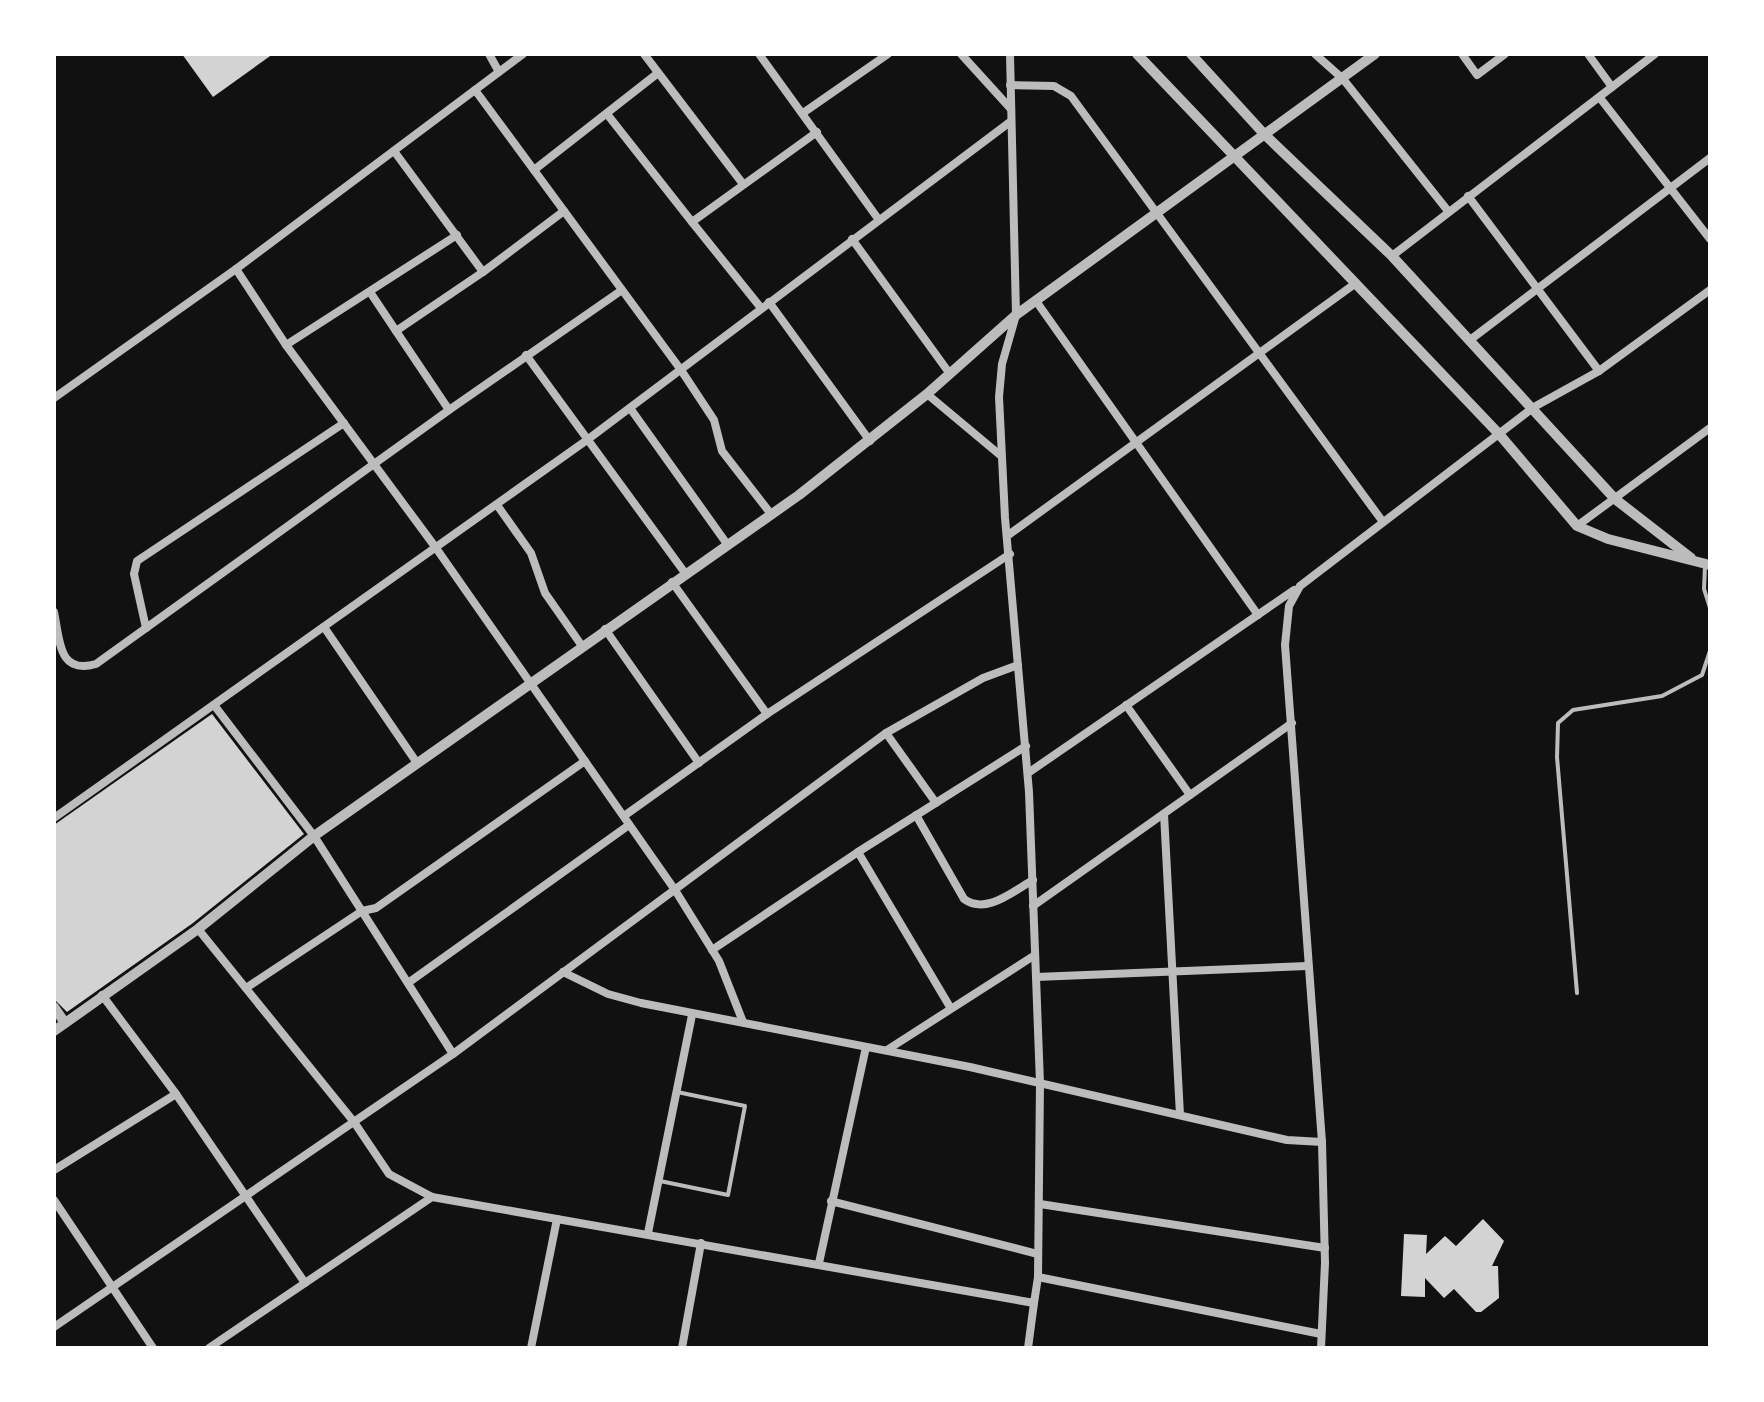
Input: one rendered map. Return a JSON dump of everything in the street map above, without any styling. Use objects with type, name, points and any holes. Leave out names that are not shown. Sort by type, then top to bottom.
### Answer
[{"type":"street","points":[[489,54],[499,72]]},
{"type":"street","points":[[54,398],[236,269],[523,54]]},
{"type":"street","points":[[644,54],[743,184]]},
{"type":"street","points":[[759,54],[879,220]]},
{"type":"street","points":[[803,113],[888,54]]},
{"type":"street","points":[[961,54],[1011,109]]},
{"type":"street","points":[[1010,54],[1016,315],[1002,364],[999,397],[1007,536],[1028,773],[1040,1083],[1038,1277],[1028,1348]]},
{"type":"street","points":[[1137,54],[1499,434],[1577,526],[1608,539],[1704,564]]},
{"type":"street","points":[[1191,54],[1265,135],[1392,256],[1534,407],[1615,499],[1704,564]]},
{"type":"street","points":[[1315,54],[1343,79],[1448,211]]},
{"type":"street","points":[[54,1031],[198,929],[314,836],[870,441],[1016,315],[1375,54]]},
{"type":"street","points":[[1462,54],[1477,75],[1505,54]]},
{"type":"street","points":[[1588,54],[1612,87]]},
{"type":"street","points":[[1392,256],[1655,54]]},
{"type":"street","points":[[534,170],[658,73]]},
{"type":"street","points":[[1010,85],[1054,86],[1071,96],[1155,216],[1383,522]]},
{"type":"street","points":[[475,90],[681,370],[717,425],[722,451],[771,514]]},
{"type":"street","points":[[1600,98],[1710,239]]},
{"type":"street","points":[[607,114],[761,308]]},
{"type":"street","points":[[54,818],[587,440],[1010,122]]},
{"type":"street","points":[[692,222],[817,132]]},
{"type":"street","points":[[394,151],[483,272]]},
{"type":"street","points":[[1470,340],[1710,158]]},
{"type":"street","points":[[1468,196],[1599,371]]},
{"type":"street","points":[[396,331],[483,272],[564,211]]},
{"type":"street","points":[[286,345],[457,235]]},
{"type":"street","points":[[852,239],[950,374]]},
{"type":"street","points":[[236,269],[286,345],[436,548],[675,890],[712,950],[743,1022]]},
{"type":"street","points":[[1007,536],[1356,283]]},
{"type":"street","points":[[54,612],[64,654],[71,664],[81,668],[96,664],[374,463],[622,290]]},
{"type":"street","points":[[1028,773],[1300,586],[1534,407],[1599,371],[1710,290]]},
{"type":"street","points":[[370,292],[449,410]]},
{"type":"street","points":[[1036,301],[1258,615]]},
{"type":"street","points":[[769,302],[870,441]]},
{"type":"street","points":[[526,355],[685,573]]},
{"type":"street","points":[[927,394],[1001,456]]},
{"type":"street","points":[[630,408],[727,544]]},
{"type":"street","points":[[146,628],[134,574],[137,561],[344,423]]},
{"type":"street","points":[[1577,526],[1710,428]]},
{"type":"street","points":[[497,505],[531,553],[545,593],[582,646]]},
{"type":"street","points":[[624,816],[767,714],[1010,554]]},
{"type":"street","points":[[672,582],[767,714]]},
{"type":"street","points":[[1300,586],[1285,622],[1307,966],[1322,1142],[1325,1248],[1321,1348]]},
{"type":"street","points":[[324,627],[417,763]]},
{"type":"street","points":[[605,629],[699,763]]},
{"type":"street","points":[[54,1327],[453,1054],[886,733],[983,678],[1018,665]]},
{"type":"street","points":[[214,705],[314,836],[453,1054]]},
{"type":"street","points":[[1126,705],[1190,795]]},
{"type":"street","points":[[1033,906],[1292,723]]},
{"type":"street","points":[[886,733],[936,803]]},
{"type":"street","points":[[712,950],[858,852],[1026,746]]},
{"type":"street","points":[[246,988],[362,911],[376,908],[585,761]]},
{"type":"street","points":[[1164,814],[1180,1115]]},
{"type":"street","points":[[916,815],[964,899],[973,905],[984,907],[1033,880]]},
{"type":"street","points":[[408,983],[629,825]]},
{"type":"street","points":[[858,852],[950,1007]]},
{"type":"street","points":[[198,929],[354,1122],[389,1174],[432,1197],[1034,1303]]},
{"type":"street","points":[[887,1050],[1035,955]]},
{"type":"street","points":[[1036,977],[1307,966]]},
{"type":"street","points":[[563,972],[608,994],[692,1015],[887,1050],[1287,1140],[1322,1142]]},
{"type":"street","points":[[102,995],[176,1094],[305,1283]]},
{"type":"street","points":[[54,1007],[65,1023]]},
{"type":"street","points":[[648,1233],[692,1015]]},
{"type":"street","points":[[819,1263],[866,1047]]},
{"type":"street","points":[[54,1170],[176,1094]]},
{"type":"street","points":[[209,1348],[432,1197]]},
{"type":"street","points":[[54,1200],[153,1348]]},
{"type":"street","points":[[831,1201],[1038,1254]]},
{"type":"street","points":[[1040,1204],[1325,1248]]},
{"type":"street","points":[[531,1348],[557,1219]]},
{"type":"street","points":[[682,1348],[701,1243]]},
{"type":"street","points":[[1038,1277],[1321,1334]]},
{"type":"lane","points":[[1704,564],[1704,589],[1710,608]]},
{"type":"lane","points":[[1577,993],[1557,757],[1558,723],[1573,710],[1662,696],[1702,675],[1710,651]]},
{"type":"lane","points":[[658,1181],[728,1195],[745,1106],[677,1092]]},
{"type":"building","points":[[182,54],[273,54],[213,97]]},
{"type":"building","points":[[212,714],[304,834],[193,923],[67,1012],[54,999],[54,825]]},
{"type":"building","points":[[1483,1219],[1504,1241],[1492,1266],[1498,1266],[1499,1298],[1481,1312],[1476,1312],[1454,1289],[1444,1298],[1425,1278],[1425,1297],[1401,1296],[1404,1234],[1427,1235],[1426,1254],[1445,1236],[1456,1246]]}]
